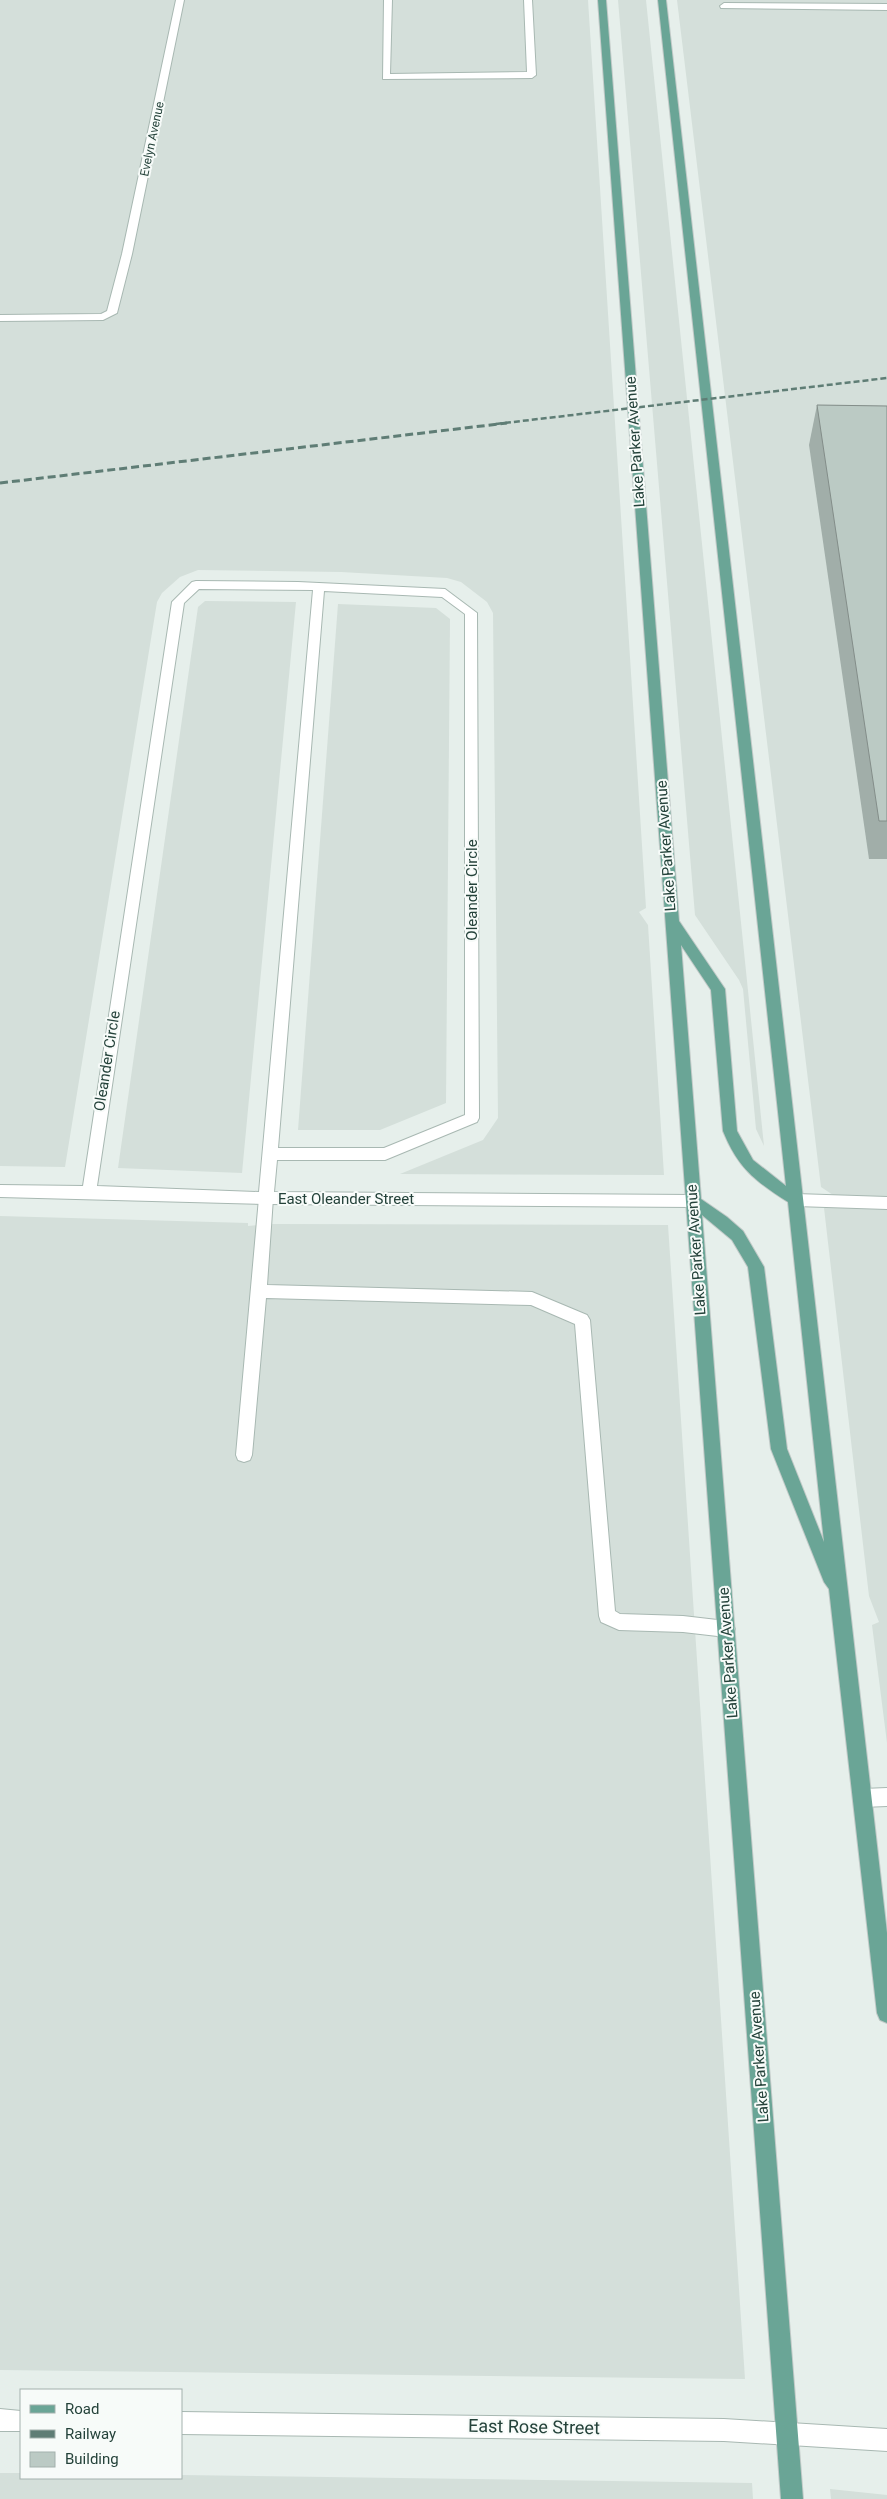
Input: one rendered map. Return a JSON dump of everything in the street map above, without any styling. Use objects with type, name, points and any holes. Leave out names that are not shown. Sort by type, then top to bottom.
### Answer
[{"type":"main road","name":"Lake Parker Avenue","points":[[602,0],[792,2499]]},
{"type":"main road","points":[[662,0],[839,1600],[887,2013]]},
{"type":"main road","points":[[671,920],[718,989],[730,1132],[737,1153],[754,1173],[796,1200]]},
{"type":"main road","points":[[692,1201],[734,1230],[748,1247],[756,1267],[778,1448],[839,1600]]},
{"type":"street","name":"Evelyn Avenue","points":[[0,318],[102,317],[112,313],[180,0]]},
{"type":"street","points":[[388,0],[386,77],[532,75],[528,0]]},
{"type":"street","points":[[724,6],[887,7]]},
{"type":"street","name":"Oleander Circle","points":[[89,1192],[178,602],[196,585],[319,587],[445,593],[472,613],[472,1118],[385,1154],[270,1154]]},
{"type":"street","points":[[244,1455],[319,587]]},
{"type":"street","name":"East Oleander Street","points":[[0,1191],[266,1198],[692,1201]]},
{"type":"street","points":[[796,1200],[887,1203]]},
{"type":"street","points":[[258,1291],[532,1299],[582,1320],[607,1616],[619,1622],[683,1624],[726,1629]]},
{"type":"street","points":[[863,1798],[887,1798]]},
{"type":"street","points":[[0,2420],[20,2421]]},
{"type":"street","name":"East Rose Street","points":[[182,2423],[787,2433],[887,2440]]},
{"type":"shaded area","points":[[0,0],[588,0],[646,908],[639,912],[648,925],[664,1175],[400,1174],[483,1140],[498,1118],[493,613],[487,602],[461,582],[447,578],[341,572],[198,570],[180,577],[162,593],[157,602],[65,1167],[0,1166]]},
{"type":"shaded area","points":[[618,0],[646,0],[764,1146],[756,1129],[743,989],[739,980],[695,915]]},
{"type":"shaded area","points":[[677,0],[887,0],[887,1743],[872,1625],[879,1622],[869,1596],[824,1208],[833,1195],[821,1187]]},
{"type":"shaded area","points":[[205,601],[296,602],[242,1173],[118,1168],[198,607]]},
{"type":"shaded area","points":[[338,604],[436,608],[450,619],[446,1103],[380,1130],[298,1130]]},
{"type":"shaded area","points":[[0,1216],[248,1223],[248,1226],[273,1224],[668,1225],[745,2379],[0,2370]]},
{"type":"shaded area","points":[[0,2473],[20,2473],[20,2479],[182,2479],[182,2475],[752,2483],[753,2499],[0,2499]]},
{"type":"shaded area","points":[[830,2489],[887,2495],[887,2499],[831,2499]]},
{"type":"building","points":[[817,405],[887,406],[887,821],[879,821]]},
{"type":"railway","points":[[496,424],[887,378]]},
{"type":"railway","points":[[0,483],[507,423]]}]
